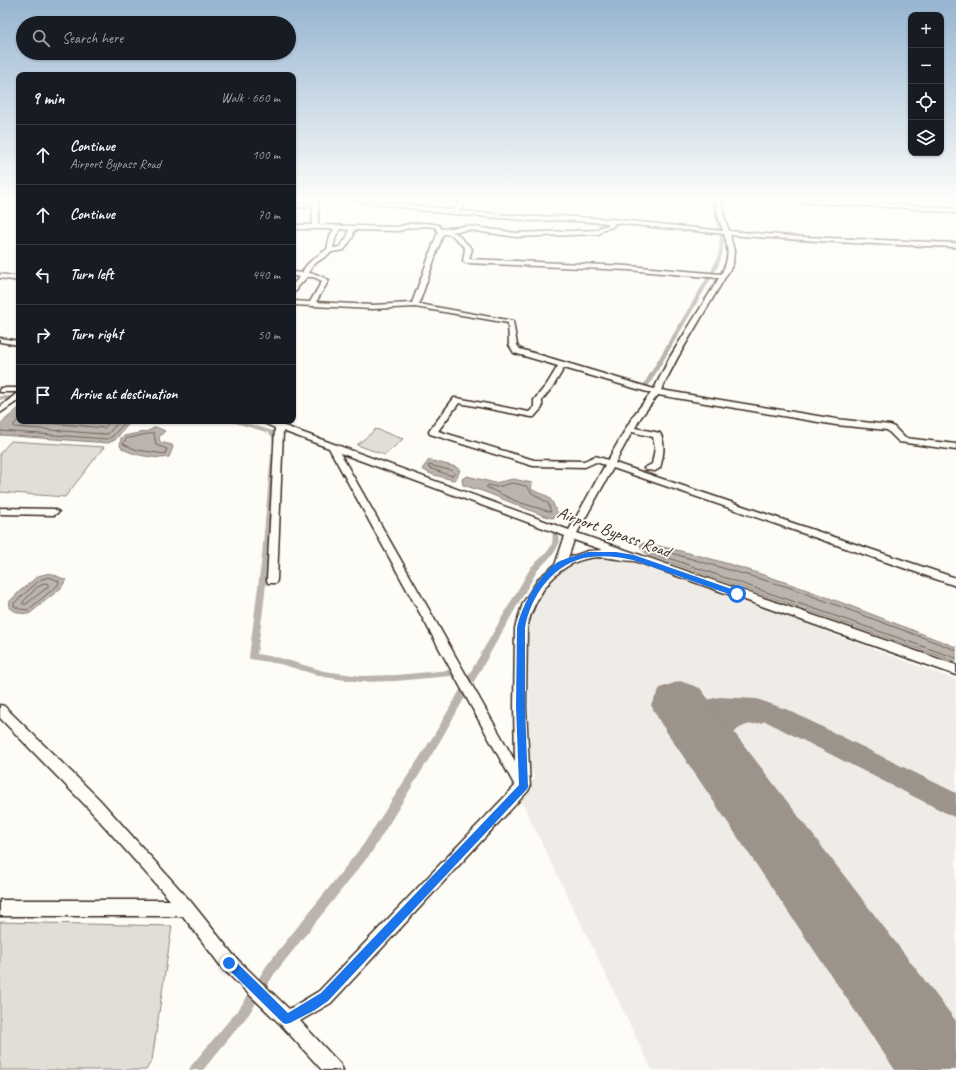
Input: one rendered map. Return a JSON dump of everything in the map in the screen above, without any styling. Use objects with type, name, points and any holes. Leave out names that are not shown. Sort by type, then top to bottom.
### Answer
[{"type":"street","points":[[296,285],[305,275],[310,264],[330,250]]},
{"type":"street","points":[[414,305],[434,250]]},
{"type":"street","points":[[469,250],[466,261],[628,268],[723,276]]},
{"type":"street","points":[[286,1019],[325,997],[524,787],[520,707],[521,628],[523,616],[533,594],[560,564],[571,535],[637,416],[656,392],[674,357],[730,264],[731,250]]},
{"type":"street","points":[[296,274],[314,275],[326,280],[312,304]]},
{"type":"street","points":[[0,276],[16,279]]},
{"type":"street","points":[[296,303],[372,307],[414,305],[511,322],[513,345],[516,351],[656,392],[836,422],[890,428],[902,440],[956,447]]},
{"type":"street","points":[[0,340],[16,342]]},
{"type":"street","points":[[562,365],[550,385],[538,400],[538,408],[531,414],[457,400],[433,432],[533,463],[585,464],[595,459],[956,582]]},
{"type":"street","points":[[0,390],[16,390]]},
{"type":"street","points":[[0,411],[16,398]]},
{"type":"street","name":"Airport Bypass Road","points":[[271,424],[634,558],[956,670]]},
{"type":"street","points":[[272,580],[279,427]]},
{"type":"street","points":[[630,429],[657,435],[660,443],[657,462],[655,468],[649,468]]},
{"type":"street","points":[[332,446],[524,787]]},
{"type":"street","points":[[0,511],[54,512]]},
{"type":"street","points":[[560,564],[588,555],[616,554],[634,558]]},
{"type":"street","points":[[0,710],[94,804],[187,908],[239,974],[286,1019],[334,1070]]},
{"type":"street","points":[[0,908],[187,908]]},
{"type":"shaded area","points":[[376,429],[403,439],[385,455],[357,445]]},
{"type":"shaded area","points":[[11,441],[104,447],[65,497],[0,492],[0,453]]},
{"type":"shaded area","points":[[600,558],[622,559],[772,611],[956,680],[956,1070],[652,1070],[519,796],[535,779],[530,765],[528,630],[533,608],[541,592],[563,570],[578,562]]},
{"type":"shaded area","points":[[0,922],[172,926],[152,1060],[146,1070],[0,1070]]},
{"type":"water","points":[[16,411],[16,424],[128,424],[115,440],[108,443],[0,435],[0,424]]},
{"type":"water","points":[[156,427],[165,431],[159,437],[160,442],[172,445],[173,447],[169,457],[158,458],[143,456],[128,452],[120,446],[121,438],[124,436],[148,431]]},
{"type":"water","points":[[429,460],[456,467],[460,470],[456,479],[453,480],[431,474],[422,469]]},
{"type":"water","points":[[467,476],[495,483],[513,479],[532,483],[531,489],[547,496],[551,500],[558,513],[557,516],[552,518],[542,515],[485,492],[463,485],[462,479]]},
{"type":"water","points":[[644,543],[724,563],[841,602],[956,647],[956,662],[649,555],[642,550],[640,545]]},
{"type":"water","points":[[50,573],[66,580],[61,588],[29,614],[19,613],[9,608],[10,601],[20,591],[38,576]]},
{"type":"waterway","points":[[713,272],[721,250]]},
{"type":"waterway","points":[[645,387],[711,275]]},
{"type":"waterway","points":[[0,398],[16,398]]},
{"type":"waterway","points":[[244,424],[271,432],[275,437],[275,444]]},
{"type":"waterway","points":[[274,454],[260,607],[253,657],[280,661],[324,674],[361,679],[396,678],[450,673],[462,678]]},
{"type":"waterway","points":[[195,1070],[245,1010],[271,969],[367,849],[437,738],[534,569],[551,551],[556,542],[555,535]]},
{"type":"taxiway","points":[[686,714],[719,706],[757,709],[780,717],[956,806]]},
{"type":"taxiway","points":[[722,764],[718,749],[718,741],[724,728],[729,723],[742,716],[757,715]]},
{"type":"runway","points":[[680,705],[943,1070]]},
{"type":"route","points":[[229,963],[286,1019],[311,1006],[325,997],[524,787],[520,707],[521,628],[523,616],[533,594],[560,564],[588,555],[616,554],[634,558],[737,594]]}]
